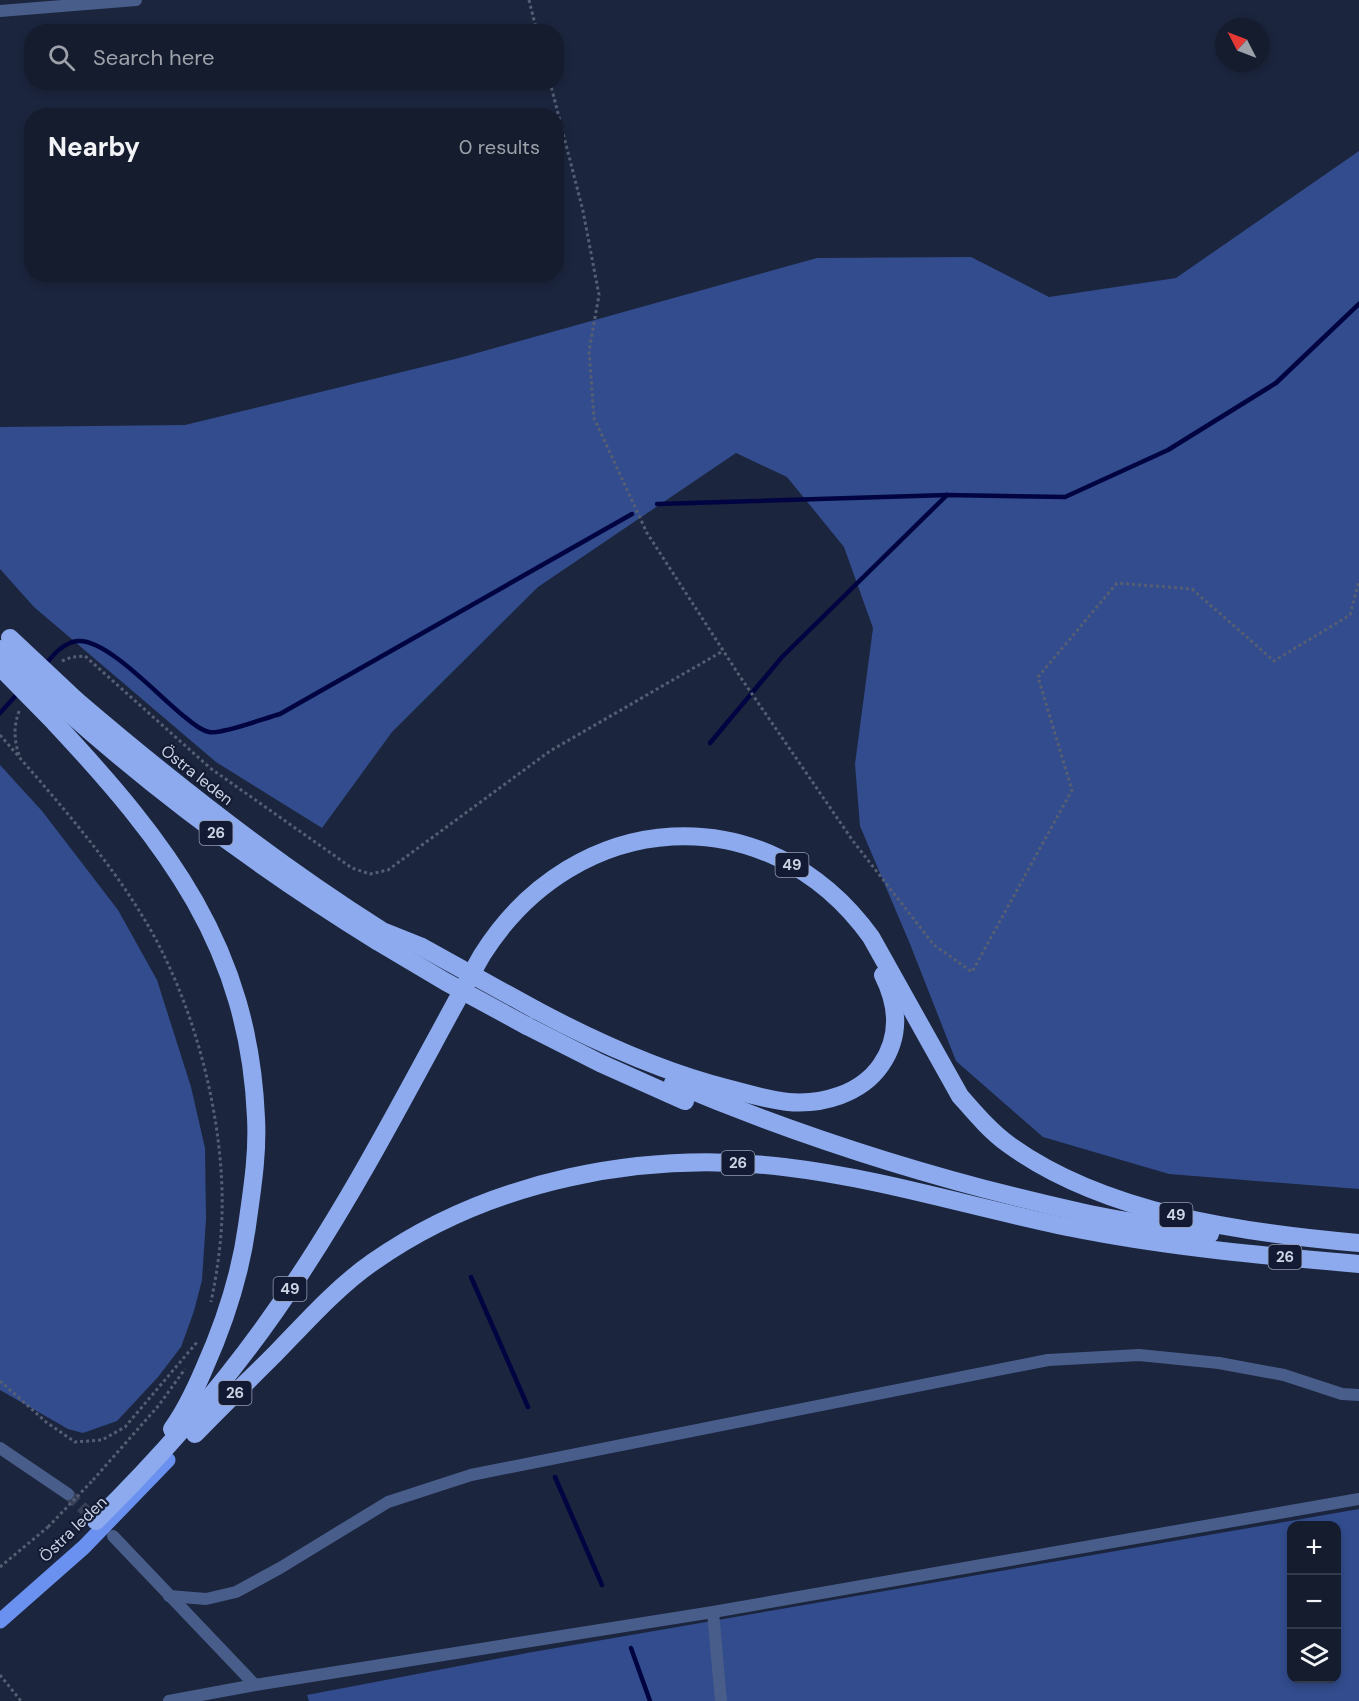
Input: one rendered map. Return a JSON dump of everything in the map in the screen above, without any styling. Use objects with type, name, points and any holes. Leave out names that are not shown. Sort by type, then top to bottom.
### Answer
[{"type":"highway","name":"26","points":[[3,639],[66,711],[126,763],[191,814],[265,868],[381,937],[446,982],[532,1018],[633,1066],[763,1120],[844,1148],[961,1183],[1086,1213],[1153,1225],[1224,1236],[1359,1251]]},
{"type":"highway","name":"49","points":[[0,666],[66,711],[110,782],[172,864],[218,944],[234,987],[253,1073],[256,1120],[255,1172],[243,1259],[218,1340],[191,1399],[178,1421],[96,1521]]},
{"type":"highway","name":"49","points":[[96,1521],[169,1447],[197,1415],[299,1276],[357,1180],[482,955],[507,920],[532,894],[560,873],[591,856],[632,842],[686,836],[729,842],[761,851],[789,863],[836,895],[856,916],[871,937],[960,1096],[980,1119],[1007,1144],[1053,1172],[1113,1198],[1197,1220],[1252,1232],[1359,1243]]},
{"type":"highway","name":"49","points":[[168,1460],[214,1407],[275,1326],[338,1231],[500,944],[535,904],[576,874],[618,856],[665,846],[725,849],[777,867],[805,883],[843,917],[857,933],[879,966],[888,985],[895,1009],[896,1028],[884,1061],[874,1075],[861,1086],[824,1099],[788,1101],[714,1085],[532,1018]]},
{"type":"highway","name":"26","points":[[532,1018],[671,1095],[865,1167],[1052,1216],[1211,1248]]},
{"type":"highway","name":"26","points":[[168,1460],[317,1311],[371,1263],[456,1213],[508,1194],[565,1179],[616,1170],[671,1163],[734,1163],[785,1167],[934,1195],[1087,1231],[1165,1244],[1359,1264]]},
{"type":"main road","name":"Östra leden","points":[[0,1621],[84,1547],[168,1460]]},
{"type":"main road","name":"Östra leden","points":[[0,1610],[96,1521]]},
{"type":"street","points":[[0,11],[35,4],[136,0]]},
{"type":"street","points":[[169,1596],[206,1599],[236,1592],[388,1502],[471,1474],[1048,1360],[1139,1355],[1219,1363],[1284,1375],[1342,1394],[1359,1395]]},
{"type":"street","points":[[0,1448],[68,1494]]},
{"type":"street","points":[[169,1701],[255,1684],[713,1612],[1359,1498]]},
{"type":"street","points":[[113,1536],[255,1684]]},
{"type":"street","points":[[713,1612],[721,1701]]},
{"type":"path","points":[[529,0],[535,24]]},
{"type":"path","points":[[552,90],[557,108]]},
{"type":"path","points":[[564,137],[583,211],[599,295],[589,351],[594,418],[647,533],[739,675],[853,841],[934,945],[972,972],[1072,790],[1038,677],[1117,583],[1192,589],[1274,660],[1350,615],[1359,581]]},
{"type":"path","points":[[62,662],[72,657],[85,656],[210,768],[352,868],[370,874],[388,870],[550,751],[723,651]]},
{"type":"path","points":[[19,757],[15,739],[15,720],[21,705]]},
{"type":"path","points":[[0,735],[111,870],[144,918],[165,956],[200,1050],[219,1151],[222,1215],[218,1263],[210,1309]]},
{"type":"path","points":[[0,1381],[45,1422],[75,1442],[90,1442],[102,1440],[124,1427],[202,1335],[192,1355]]},
{"type":"path","points":[[0,1568],[48,1527],[93,1480],[159,1405],[187,1366]]},
{"type":"path","points":[[0,1675],[21,1701]]},
{"type":"shaded area","points":[[1359,151],[1359,1189],[1169,1174],[1043,1137],[956,1061],[860,826],[855,764],[873,628],[844,547],[787,477],[736,453],[538,587],[392,732],[322,828],[216,762],[34,607],[0,569],[0,427],[185,425],[459,358],[817,258],[971,257],[1049,297],[1176,278]]},
{"type":"shaded area","points":[[0,765],[42,811],[118,910],[157,980],[191,1087],[205,1148],[206,1219],[202,1280],[181,1347],[158,1377],[117,1421],[83,1433],[68,1429],[0,1390]]},
{"type":"shaded area","points":[[1359,1509],[1359,1701],[309,1701],[307,1695],[527,1653],[1287,1521],[1287,1683],[1341,1683],[1341,1521],[1290,1521]]},
{"type":"waterway","points":[[657,504],[947,495],[1065,497],[1168,450],[1276,383],[1359,304]]},
{"type":"waterway","points":[[710,743],[782,657],[947,495]]},
{"type":"waterway","points":[[45,665],[55,653],[68,644],[78,641],[90,643],[119,659],[199,728],[209,732],[232,729],[280,714],[632,514]]},
{"type":"waterway","points":[[0,713],[18,693]]},
{"type":"waterway","points":[[471,1277],[528,1407]]},
{"type":"waterway","points":[[555,1477],[602,1585]]},
{"type":"waterway","points":[[631,1648],[650,1701]]},
{"type":"tunnel","points":[[68,1494],[102,1526]]}]
